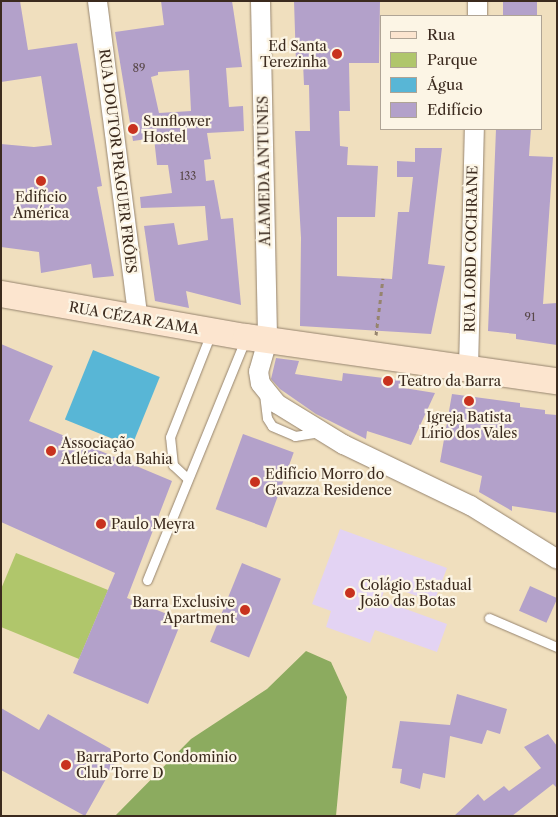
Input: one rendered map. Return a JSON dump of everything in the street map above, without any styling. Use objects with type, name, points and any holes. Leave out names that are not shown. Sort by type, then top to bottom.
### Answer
[{"type":"street","name":"RUA DOUTOR PRAGUER FRÓES","points":[[97,1],[138,320]]},
{"type":"street","name":"ALAMEDA ANTUNES","points":[[260,1],[256,339],[258,371],[264,389],[276,403],[323,432],[470,505],[557,559]]},
{"type":"street","points":[[476,15],[477,1]]},
{"type":"street","name":"RUA LORD COCHRANE","points":[[468,368],[474,130]]},
{"type":"street","name":"RUA CÉZAR ZAMA","points":[[1,294],[138,320],[256,339],[557,381]]},
{"type":"lane","points":[[187,478],[174,464],[170,437],[212,332]]},
{"type":"lane","points":[[147,580],[187,478],[256,339]]},
{"type":"lane","points":[[489,618],[557,647]]},
{"type":"path","points":[[374,355],[383,278]]},
{"type":"shaded area","name":"Colágio Estadual João das Botas","points":[[340,529],[447,568],[434,602],[386,585],[381,600],[447,624],[437,652],[375,630],[370,643],[326,627],[331,611],[312,604]]},
{"type":"green space","points":[[16,553],[108,590],[79,659],[1,627],[1,589]]},
{"type":"green space","points":[[306,651],[331,662],[347,697],[336,816],[115,816],[191,739],[267,689]]},
{"type":"water","points":[[93,350],[160,377],[132,447],[65,420]]},
{"type":"building","points":[[1,1],[20,1],[28,50],[77,43],[102,186],[97,187],[114,276],[93,278],[91,264],[41,273],[39,252],[1,247],[1,144],[34,147],[52,145],[41,76],[1,82]]},
{"type":"building","points":[[161,1],[232,1],[242,67],[226,68],[229,107],[243,106],[244,131],[207,133],[211,159],[204,160],[206,181],[214,180],[221,219],[233,218],[241,305],[186,291],[189,308],[155,301],[144,226],[174,223],[178,245],[208,240],[205,206],[141,208],[140,197],[172,193],[168,165],[157,165],[154,138],[133,141],[115,32],[164,25]],"holes":[[[189,70],[191,111],[159,113],[151,77],[158,75],[158,72]]]},
{"type":"building","points":[[294,1],[380,1],[379,63],[349,63],[350,111],[339,111],[340,146],[348,147],[347,165],[378,166],[375,217],[337,217],[337,276],[392,279],[398,212],[409,212],[413,177],[397,177],[397,161],[415,162],[415,148],[442,148],[428,264],[445,266],[431,334],[300,326],[301,238],[295,131],[310,131],[309,85],[304,85],[303,63],[296,63]]},
{"type":"building","points":[[503,1],[537,1],[537,15],[503,15]]},
{"type":"building","points":[[496,130],[531,130],[529,156],[553,157],[543,304],[557,303],[557,345],[516,339],[516,334],[488,331]]},
{"type":"building","name":"Associação Atlética da Bahia","points":[[1,344],[53,366],[29,421],[172,481],[127,598],[182,620],[148,704],[73,673],[115,573],[1,522]]},
{"type":"building","points":[[276,358],[299,361],[295,374],[342,381],[343,373],[408,381],[404,388],[435,393],[411,445],[367,431],[366,439],[316,414],[280,389],[271,379]]},
{"type":"building","points":[[452,394],[520,403],[520,407],[545,410],[545,414],[557,415],[557,513],[512,506],[512,511],[479,492],[482,476],[440,462]]},
{"type":"building","name":"Edifício Morro do Gavazza Residence","points":[[243,434],[294,452],[266,528],[216,509]]},
{"type":"building","name":"Barra Exclusive Apartment","points":[[242,563],[281,579],[249,658],[210,642]]},
{"type":"building","points":[[530,586],[557,598],[546,623],[519,611]]},
{"type":"building","points":[[457,694],[507,709],[500,734],[487,730],[482,744],[450,736],[445,778],[423,773],[420,789],[400,783],[402,769],[392,768],[400,721],[450,725]]},
{"type":"building","name":"BarraPorto Condominio Club Torre D","points":[[1,708],[39,730],[48,714],[120,754],[85,816],[1,770]]},
{"type":"building","points":[[548,734],[557,746],[557,788],[553,784],[512,816],[454,816],[478,794],[484,801],[504,786],[509,791],[541,768],[524,747]]},
{"type":"place","name":"Ed Santa Terezinha","points":[[337,54]]},
{"type":"place","name":"Sunflower Hostel","points":[[133,129]]},
{"type":"place","name":"Edifício América","points":[[41,181]]},
{"type":"place","name":"Teatro da Barra","points":[[388,381]]},
{"type":"place","name":"Igreja Batista Lírio dos Vales","points":[[469,401]]},
{"type":"place","name":"Associação Atlética da Bahia","points":[[51,451]]},
{"type":"place","name":"Edifício Morro do Gavazza Residence","points":[[255,482]]},
{"type":"place","name":"Paulo Meyra","points":[[101,524]]},
{"type":"place","name":"Colágio Estadual João das Botas","points":[[350,593]]},
{"type":"place","name":"Barra Exclusive Apartment","points":[[245,610]]},
{"type":"place","name":"BarraPorto Condominio Club Torre D","points":[[66,765]]}]
